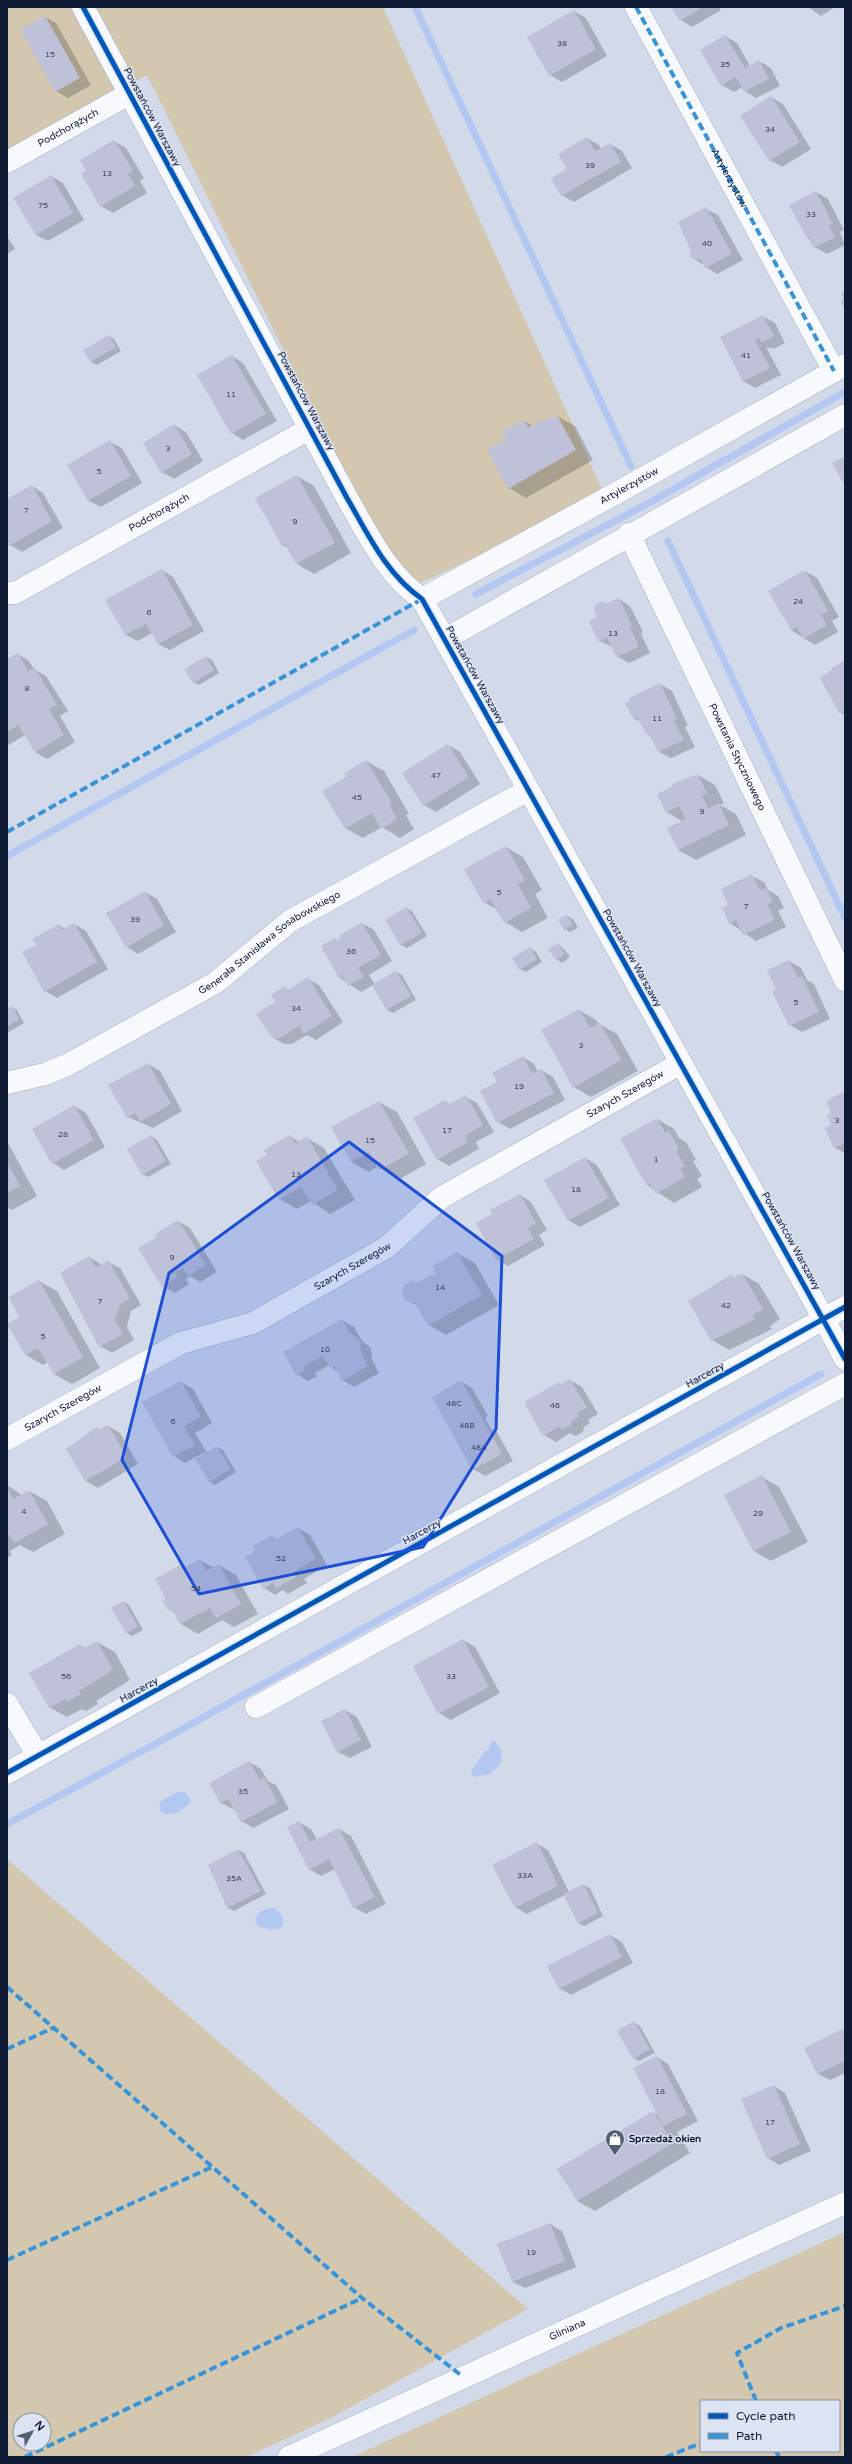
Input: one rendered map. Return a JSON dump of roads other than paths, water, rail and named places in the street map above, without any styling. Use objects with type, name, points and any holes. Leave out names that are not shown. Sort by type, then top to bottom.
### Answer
[{"type":"street","name":"Powstańców Warszawy","points":[[83,7],[311,428],[347,498],[384,562],[408,589],[422,599],[845,1358]]},
{"type":"street","name":"Artylerzystów","points":[[422,599],[613,495],[840,368],[636,7]]},
{"type":"street","name":"Podchorążych","points":[[7,162],[129,94]]},
{"type":"street","points":[[445,639],[630,534],[845,415]]},
{"type":"street","name":"Podchorążych","points":[[7,593],[15,593],[311,428]]},
{"type":"street","name":"Powstania Styczniowego","points":[[630,534],[845,980]]},
{"type":"street","name":"Generała Stanisława Sosabowskiego","points":[[7,1083],[44,1074],[69,1064],[215,983],[290,921],[528,790]]},
{"type":"street","name":"Szarych Szeregów","points":[[7,1439],[181,1343],[253,1322],[387,1247],[442,1197],[681,1064]]},
{"type":"street","name":"Harcerzy","points":[[7,1773],[845,1307]]},
{"type":"street","points":[[256,1707],[845,1384]]},
{"type":"street","points":[[7,1704],[38,1756]]},
{"type":"street","name":"Gliniana","points":[[290,2457],[845,2203]]},
{"type":"water","points":[[495,1741],[501,1750],[502,1762],[490,1774],[474,1777],[471,1773],[474,1767],[481,1756],[489,1749],[490,1743]]},
{"type":"water","points":[[178,1792],[185,1792],[191,1801],[178,1812],[170,1814],[162,1813],[159,1808],[161,1801]]},
{"type":"water","points":[[274,1908],[281,1914],[284,1922],[281,1928],[271,1930],[258,1926],[255,1920],[258,1914],[264,1910]]},
{"type":"waterway","points":[[415,7],[631,466]]},
{"type":"waterway","points":[[476,594],[649,503],[845,392]]},
{"type":"waterway","points":[[668,541],[845,918]]},
{"type":"waterway","points":[[7,856],[414,630]]},
{"type":"waterway","points":[[7,1824],[168,1737],[821,1374]]},
{"type":"place","name":"Sprzedaż okien","points":[[615,2156]]}]
